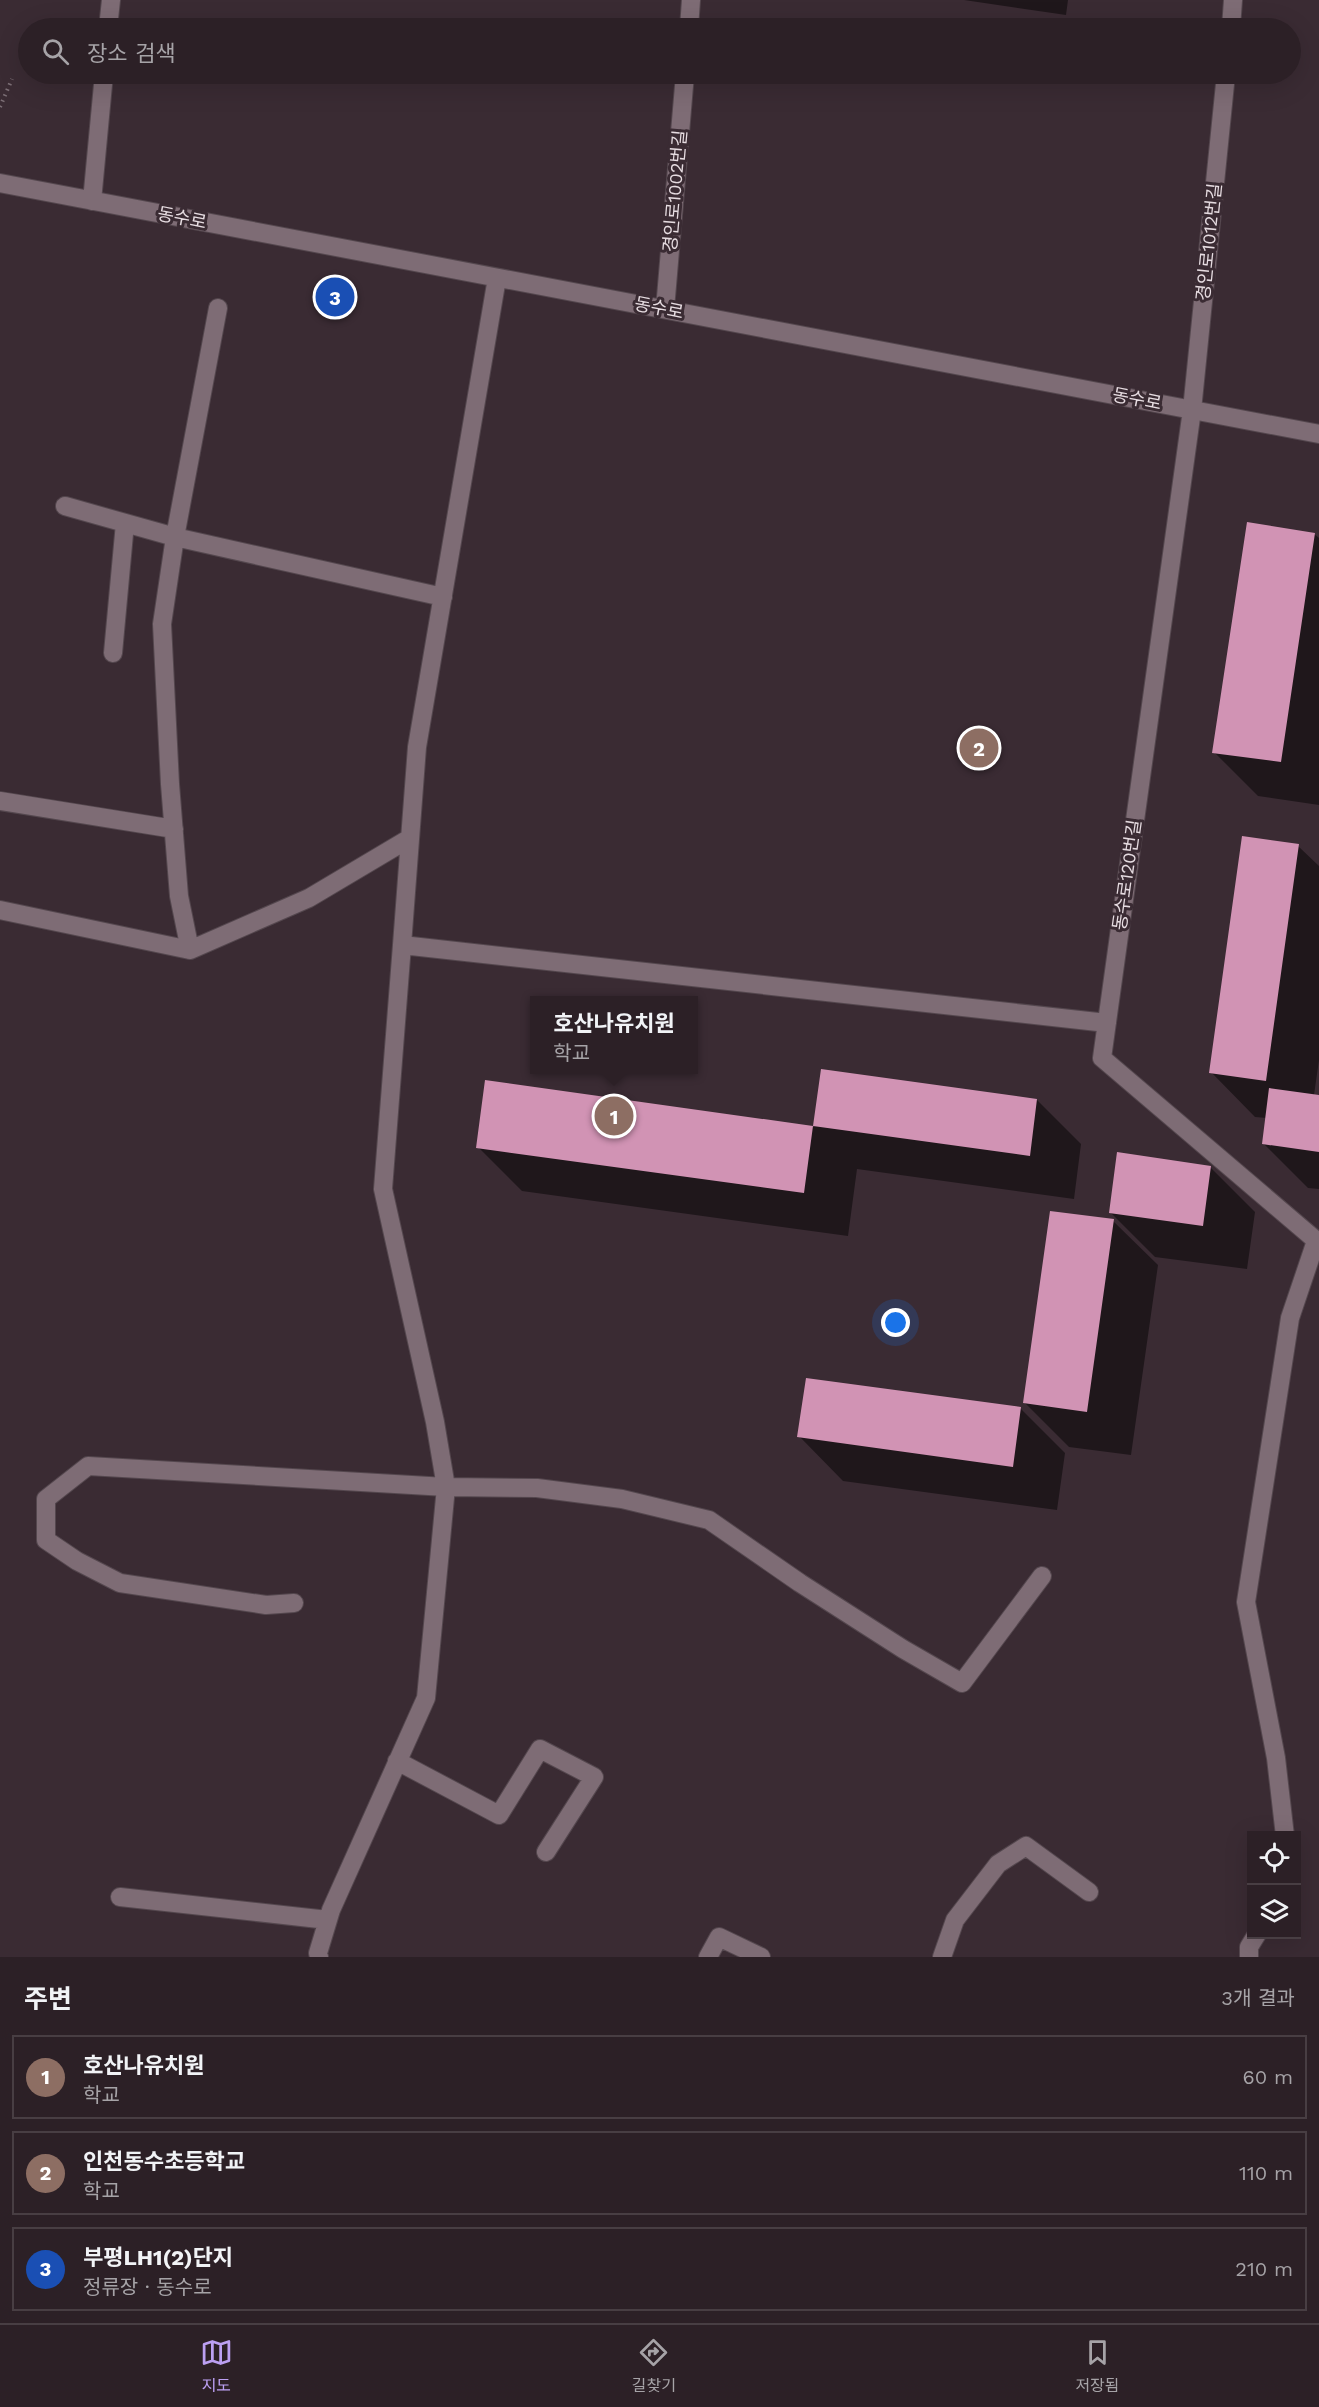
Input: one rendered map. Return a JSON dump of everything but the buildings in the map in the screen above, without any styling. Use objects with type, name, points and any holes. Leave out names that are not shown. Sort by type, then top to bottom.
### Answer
[{"type":"street","points":[[109,18],[111,0]]},
{"type":"street","points":[[690,18],[692,0]]},
{"type":"street","points":[[1232,18],[1233,0]]},
{"type":"street","points":[[92,201],[103,84]]},
{"type":"street","name":"경인로1002번길","points":[[665,309],[684,84]]},
{"type":"street","name":"경인로1012번길","points":[[1192,410],[1225,84]]},
{"type":"street","name":"동수로","points":[[0,183],[1319,434]]},
{"type":"street","points":[[319,1957],[318,1953],[328,1920],[426,1698],[447,1487],[435,1422],[383,1189],[417,747],[497,278]]},
{"type":"street","points":[[190,950],[180,896],[174,829],[162,624],[175,537],[218,308]]},
{"type":"street","name":"동수로120번길","points":[[1192,410],[1102,1058],[1318,1242]]},
{"type":"street","points":[[65,506],[175,537],[443,597]]},
{"type":"street","points":[[113,653],[125,523]]},
{"type":"street","points":[[0,801],[174,829]]},
{"type":"street","points":[[0,910],[190,950],[309,898],[410,838]]},
{"type":"street","points":[[402,945],[1107,1023]]},
{"type":"street","points":[[1284,1831],[1276,1758],[1245,1602],[1290,1318],[1318,1242]]},
{"type":"street","points":[[294,1603],[266,1605],[120,1583],[77,1561],[46,1540],[46,1499],[88,1466],[447,1487],[537,1488],[622,1499],[709,1520],[903,1649],[962,1683],[1042,1576]]},
{"type":"street","points":[[397,1761],[499,1815],[540,1749],[594,1777],[546,1852]]},
{"type":"street","points":[[942,1957],[955,1920],[999,1864],[1026,1846],[1089,1892]]},
{"type":"street","points":[[120,1897],[328,1920]]},
{"type":"street","points":[[708,1957],[719,1937],[761,1957]]},
{"type":"street","points":[[1249,1957],[1249,1947],[1254,1939]]},
{"type":"path","points":[[0,107],[12,79]]},
{"type":"place","name":"부평LH1(2)단지","points":[[335,297]]},
{"type":"place","name":"인천동수초등학교","points":[[979,748]]},
{"type":"place","name":"호산나유치원","points":[[614,1116]]}]
